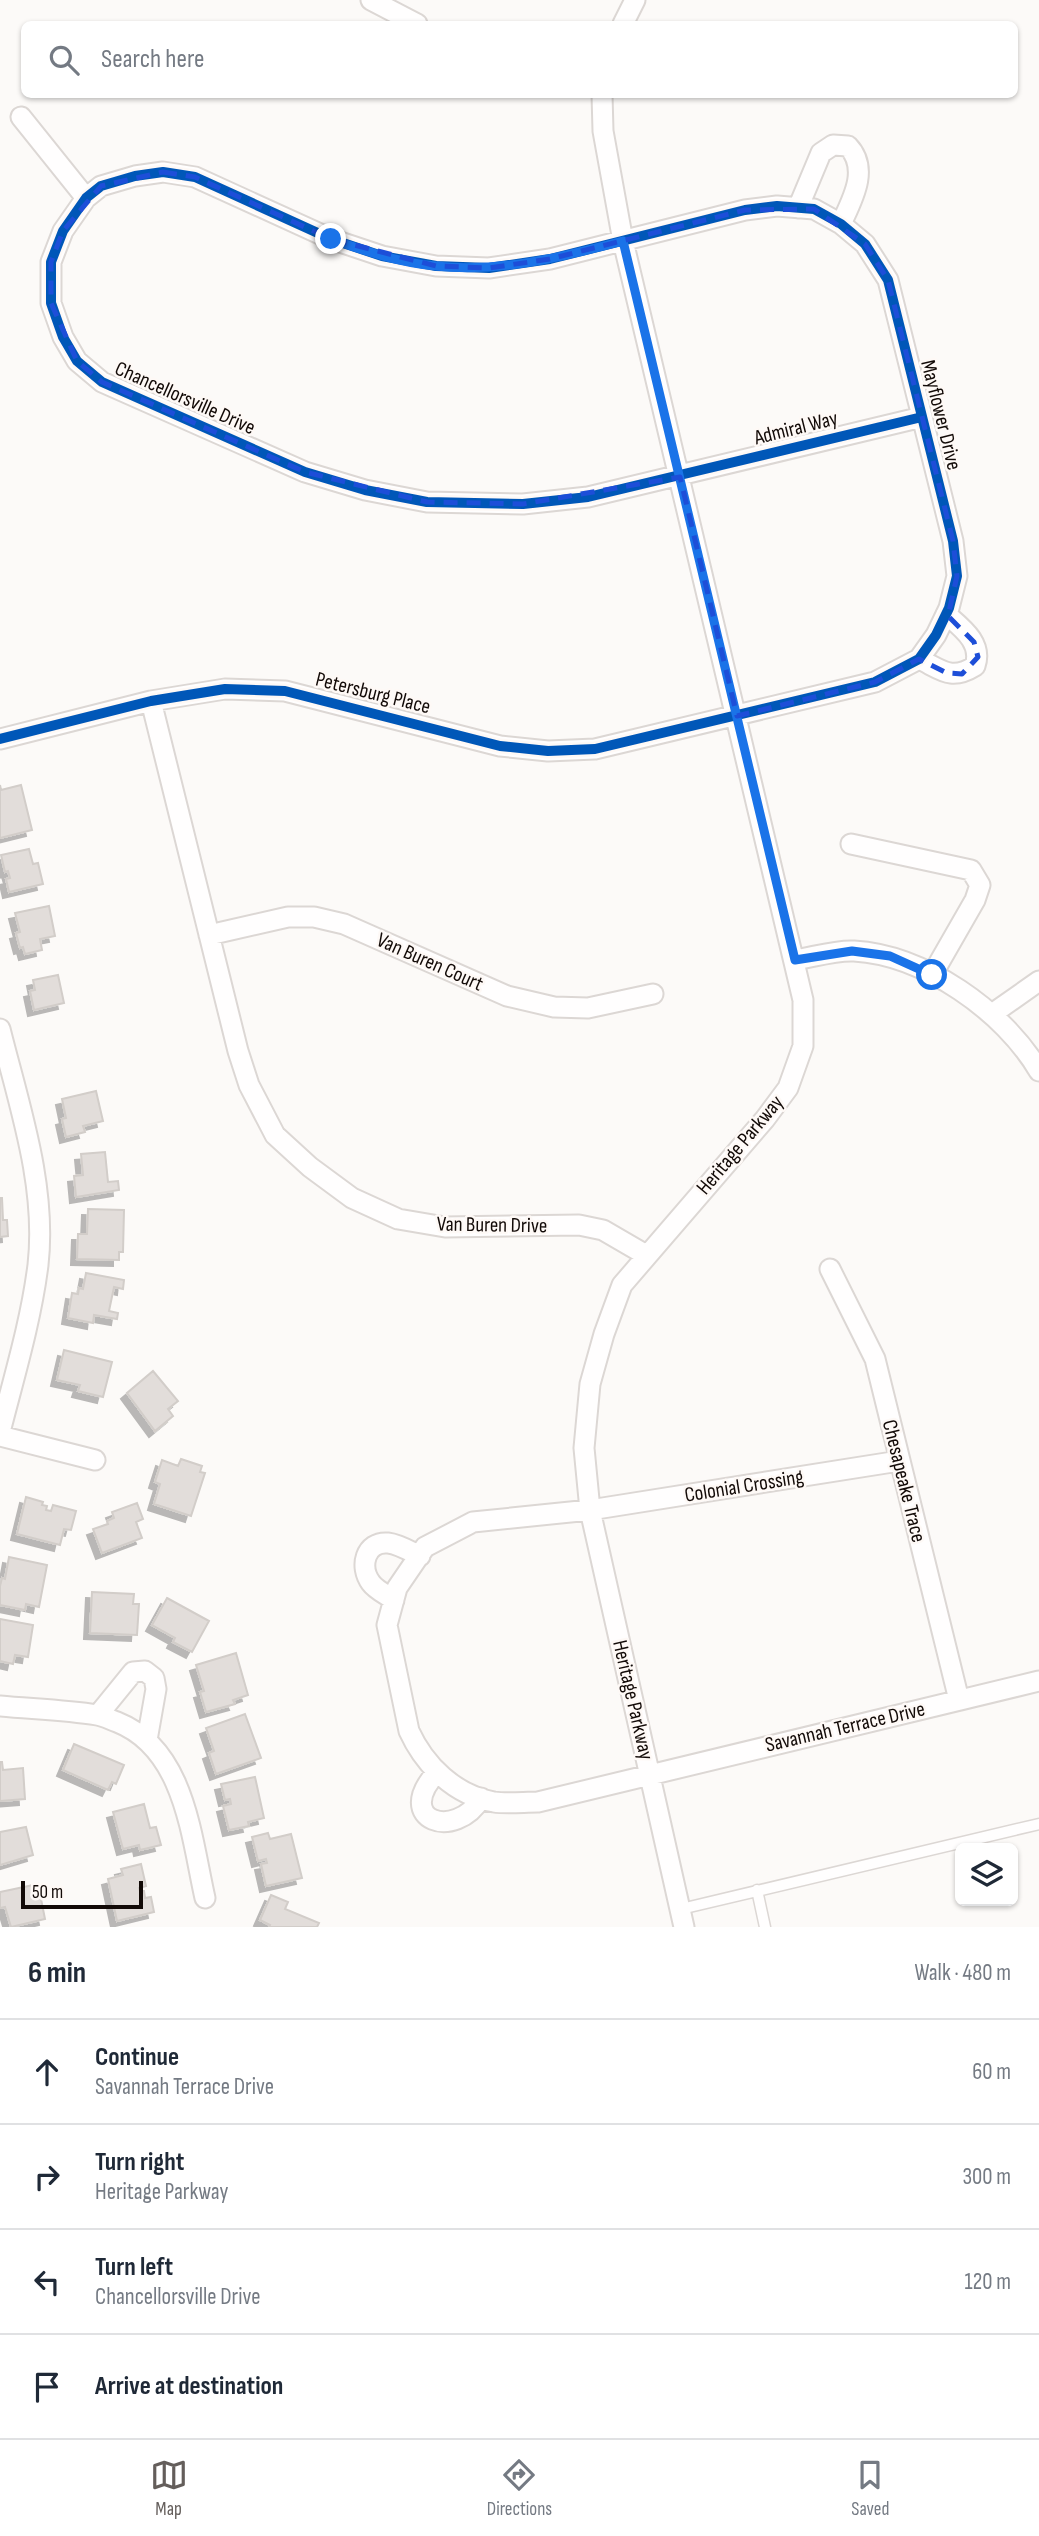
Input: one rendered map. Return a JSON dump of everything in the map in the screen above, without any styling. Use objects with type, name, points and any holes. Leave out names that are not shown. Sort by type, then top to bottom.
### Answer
[{"type":"street","points":[[371,0],[411,21]]},
{"type":"street","points":[[624,21],[635,0]]},
{"type":"street","name":"Heritage Parkway","points":[[602,98],[603,131],[623,241],[803,1000],[803,1046],[788,1088],[765,1119],[622,1285],[590,1384],[584,1448],[590,1510],[682,1918]]},
{"type":"street","points":[[21,117],[86,198]]},
{"type":"street","points":[[798,208],[821,153],[833,145],[848,146],[857,155],[859,175],[856,191],[841,224]]},
{"type":"street","name":"Chancellorsville Drive","points":[[623,241],[550,260],[489,268],[436,266],[382,256],[331,239],[195,177],[163,172],[135,176],[101,186],[86,198],[63,231],[51,262],[51,303],[63,337],[77,361],[102,382],[304,472],[365,490],[427,502],[523,505],[588,497],[680,477]]},
{"type":"street","name":"Mayflower Drive","points":[[623,241],[745,210],[778,206],[814,209],[841,224],[865,244],[888,279],[953,541],[957,576],[946,614],[936,635],[919,659],[875,682],[737,716]]},
{"type":"street","name":"Admiral Way","points":[[680,477],[922,417]]},
{"type":"street","points":[[919,659],[947,673],[962,674],[975,666],[978,657],[974,642],[946,614]]},
{"type":"street","name":"Petersburg Place","points":[[0,740],[151,701],[225,689],[285,691],[500,746],[548,751],[595,749],[737,716]]},
{"type":"street","points":[[151,701],[209,935]]},
{"type":"street","points":[[851,844],[971,870],[980,885],[975,900],[932,975]]},
{"type":"street","name":"Van Buren Court","points":[[209,935],[288,917],[314,917],[344,923],[507,996],[554,1006],[588,1008],[653,994]]},
{"type":"street","name":"Van Buren Drive","points":[[209,935],[249,1085],[275,1135],[310,1167],[352,1198],[398,1219],[445,1227],[579,1226],[603,1230],[646,1255]]},
{"type":"street","points":[[795,960],[852,951],[890,956],[970,996],[1006,1026],[1039,1070]]},
{"type":"street","points":[[992,1014],[1039,981]]},
{"type":"street","points":[[0,1029],[28,1139],[34,1173],[38,1234],[38,1264],[25,1332],[0,1434],[95,1460]]},
{"type":"street","name":"Chesapeake Trace","points":[[830,1269],[875,1359],[959,1700]]},
{"type":"street","name":"Colonial Crossing","points":[[481,1798],[458,1788],[437,1772],[416,1746],[409,1731],[387,1625],[397,1588],[425,1548],[474,1521],[590,1510],[899,1461]]},
{"type":"street","points":[[394,1600],[371,1583],[364,1567],[367,1551],[375,1544],[389,1543],[420,1556]]},
{"type":"street","points":[[98,1715],[133,1672],[145,1671],[154,1678],[156,1689],[147,1740]]},
{"type":"street","name":"Savannah Terrace Drive","points":[[481,1798],[496,1802],[538,1802],[1039,1681]]},
{"type":"street","points":[[0,1706],[98,1715],[135,1729],[147,1740],[179,1787],[205,1898]]},
{"type":"street","points":[[437,1772],[425,1785],[420,1797],[429,1817],[440,1823],[453,1821],[468,1814],[481,1798]]},
{"type":"lane","points":[[682,1918],[757,1890],[1039,1824]]},
{"type":"lane","points":[[757,1890],[765,1927]]},
{"type":"highlighted area","points":[[163,172],[195,177],[331,239],[436,266],[489,268],[550,259],[745,210],[814,209],[865,244],[888,280],[953,541],[957,576],[948,616],[974,642],[978,657],[962,674],[947,673],[919,659],[875,682],[737,716],[680,477],[523,504],[427,502],[305,472],[102,382],[77,361],[51,303],[51,262],[63,231],[101,186]]},
{"type":"building","points":[[0,785],[1,790],[21,785],[32,830],[0,838]]},
{"type":"building","points":[[29,849],[33,864],[38,863],[43,884],[9,892],[6,879],[10,878],[8,871],[5,872],[1,855]]},
{"type":"building","points":[[49,906],[55,936],[40,939],[42,950],[25,954],[23,947],[20,948],[16,933],[20,932],[15,913]]},
{"type":"building","points":[[58,975],[64,1003],[34,1010],[30,991],[35,990],[33,980]]},
{"type":"building","points":[[96,1091],[103,1121],[83,1126],[85,1132],[66,1137],[62,1099]]},
{"type":"building","points":[[105,1152],[108,1182],[118,1181],[119,1190],[76,1197],[74,1176],[83,1175],[81,1154]]},
{"type":"building","points":[[0,1198],[3,1220],[7,1220],[8,1236],[0,1237]]},
{"type":"building","points":[[88,1209],[124,1210],[123,1252],[119,1252],[119,1260],[77,1259],[78,1234],[87,1234]]},
{"type":"building","points":[[86,1273],[124,1280],[123,1289],[114,1287],[109,1311],[118,1313],[117,1319],[94,1315],[93,1323],[68,1318],[72,1293],[78,1294],[79,1288],[83,1289]]},
{"type":"building","points":[[64,1350],[112,1362],[103,1397],[78,1391],[80,1385],[57,1380]]},
{"type":"building","points":[[153,1371],[178,1401],[168,1409],[173,1416],[155,1431],[127,1393]]},
{"type":"building","points":[[181,1459],[202,1466],[200,1472],[205,1473],[191,1516],[154,1504],[160,1484],[155,1482],[162,1460],[178,1466]]},
{"type":"building","points":[[26,1497],[43,1502],[42,1505],[47,1506],[46,1510],[51,1511],[53,1505],[76,1511],[71,1530],[64,1529],[60,1545],[17,1534]]},
{"type":"building","points":[[137,1503],[143,1519],[136,1522],[142,1538],[102,1553],[93,1529],[108,1524],[107,1521],[114,1518],[112,1512]]},
{"type":"building","points":[[9,1557],[47,1565],[39,1607],[26,1604],[25,1610],[0,1605],[0,1586],[2,1578],[5,1579]]},
{"type":"building","points":[[92,1592],[134,1594],[133,1604],[139,1604],[137,1635],[90,1633]]},
{"type":"building","points":[[167,1598],[209,1621],[192,1652],[173,1642],[175,1638],[152,1625]]},
{"type":"building","points":[[0,1619],[33,1625],[28,1657],[15,1655],[13,1664],[0,1661]]},
{"type":"building","points":[[236,1653],[248,1695],[233,1700],[235,1704],[206,1712],[200,1692],[204,1691],[196,1665]]},
{"type":"building","points":[[245,1714],[261,1758],[216,1774],[209,1753],[214,1751],[206,1728]]},
{"type":"building","points":[[74,1744],[124,1765],[116,1784],[112,1782],[108,1790],[63,1770]]},
{"type":"building","points":[[0,1762],[3,1770],[23,1768],[25,1799],[0,1801]]},
{"type":"building","points":[[255,1777],[264,1818],[248,1822],[249,1826],[229,1830],[223,1806],[231,1804],[230,1799],[225,1800],[221,1784]]},
{"type":"building","points":[[144,1804],[150,1828],[156,1827],[161,1845],[140,1850],[139,1845],[123,1849],[113,1812]]},
{"type":"building","points":[[26,1827],[33,1855],[0,1865],[0,1832]]},
{"type":"building","points":[[268,1833],[270,1839],[291,1834],[302,1878],[266,1886],[261,1864],[267,1863],[266,1859],[258,1861],[252,1837]]},
{"type":"building","points":[[141,1864],[146,1886],[139,1888],[144,1891],[145,1898],[151,1897],[154,1912],[117,1921],[108,1879],[123,1875],[121,1869]]},
{"type":"building","points":[[38,1884],[45,1919],[11,1927],[5,1907],[0,1908],[0,1892]]},
{"type":"building","points":[[271,1895],[288,1902],[285,1909],[319,1923],[317,1927],[269,1927],[270,1925],[260,1920]]},
{"type":"cycle path","points":[[0,739],[151,701],[225,689],[285,691],[500,746],[548,751],[595,749],[875,682],[919,659],[936,635],[949,608],[957,576],[953,541],[888,280],[865,244],[841,224],[814,209],[777,206],[745,210],[550,259],[489,268],[436,266],[382,256],[331,239],[195,177],[163,172],[135,176],[101,186],[86,198],[63,231],[51,262],[51,303],[63,337],[77,361],[102,382],[305,472],[365,490],[427,502],[523,504],[588,497],[922,417]]},
{"type":"route","points":[[331,239],[382,256],[436,266],[489,268],[550,260],[623,241],[795,960],[852,951],[890,956],[932,975]]}]
